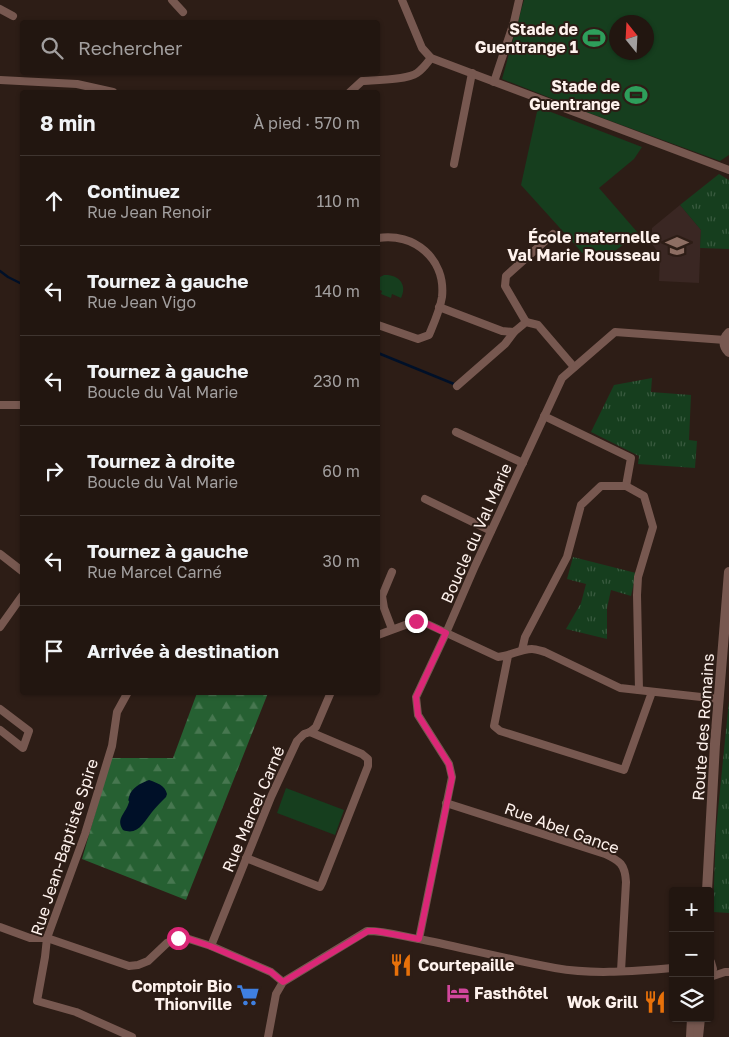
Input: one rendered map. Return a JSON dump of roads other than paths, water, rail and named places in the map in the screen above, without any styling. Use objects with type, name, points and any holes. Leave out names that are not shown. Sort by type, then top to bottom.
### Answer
[{"type":"street","points":[[172,0],[183,12]]},
{"type":"street","points":[[402,0],[422,48],[431,58],[729,170]]},
{"type":"street","points":[[494,82],[514,22],[519,0]]},
{"type":"street","points":[[0,9],[13,16]]},
{"type":"street","points":[[352,90],[362,81],[391,80],[416,74],[431,58]]},
{"type":"street","points":[[454,164],[472,73]]},
{"type":"street","points":[[0,80],[77,84],[104,90]]},
{"type":"street","points":[[553,234],[506,276],[504,286],[526,322],[538,325],[574,367]]},
{"type":"street","points":[[380,238],[387,236],[400,238],[415,243],[425,250],[436,264],[442,290],[440,308],[429,335],[418,339],[380,326]]},
{"type":"street","points":[[440,308],[502,331],[514,332]]},
{"type":"street","points":[[457,386],[505,344],[514,332],[526,322]]},
{"type":"street","name":"Boucle du Val Marie","points":[[419,939],[452,778],[449,764],[418,715],[416,697],[562,378],[615,332],[727,337]]},
{"type":"street","points":[[727,337],[725,346],[729,352]]},
{"type":"street","points":[[0,405],[20,405]]},
{"type":"street","points":[[544,416],[631,458],[626,486]]},
{"type":"street","points":[[456,432],[522,463]]},
{"type":"street","points":[[522,650],[525,637],[567,557],[581,505],[601,486],[626,486],[644,496],[654,527],[638,577],[639,690]]},
{"type":"street","points":[[425,499],[491,531]]},
{"type":"street","points":[[0,554],[20,569]]},
{"type":"street","points":[[392,572],[382,596],[384,608],[392,629]]},
{"type":"street","name":"Route des Romains","points":[[707,887],[729,572]]},
{"type":"street","points":[[0,626],[20,599]]},
{"type":"street","points":[[380,634],[416,621],[423,622],[498,657],[508,656],[522,650],[534,649],[545,652],[620,688],[719,699]]},
{"type":"street","points":[[508,656],[494,726],[500,732],[624,770],[652,692]]},
{"type":"street","name":"Rue Jean-Baptiste Spire","points":[[126,695],[118,712],[112,746],[85,834],[46,938],[45,957],[37,1001],[76,1012],[132,1037]]},
{"type":"street","name":"Rue Marcel Carné","points":[[210,946],[271,797],[297,741],[316,727],[329,695]]},
{"type":"street","points":[[0,710],[30,731],[23,748],[0,730]]},
{"type":"street","points":[[246,858],[320,887],[368,766],[368,759],[362,754],[310,732]]},
{"type":"street","name":"Rue Abel Gance","points":[[446,803],[605,854],[619,861],[623,865],[626,875],[620,971]]},
{"type":"street","points":[[0,927],[30,938],[46,938],[129,966],[138,965],[148,960],[167,943],[178,938],[189,939],[271,972],[283,982]]},
{"type":"street","points":[[268,1037],[276,994],[283,982],[368,931],[419,939],[556,968],[585,972],[669,968]]},
{"type":"street","points":[[714,965],[727,972]]},
{"type":"street","points":[[714,975],[727,972]]},
{"type":"street","points":[[691,1037],[692,1022]]},
{"type":"street","points":[[698,1037],[700,1022]]},
{"type":"water","points":[[149,780],[163,786],[167,794],[166,797],[137,830],[123,830],[120,820],[129,803],[130,794],[137,786]]},
{"type":"waterway","points":[[0,271],[20,283]]},
{"type":"waterway","points":[[380,354],[454,384]]},
{"type":"place","name":"Stade de Guentrange 1","points":[[594,38]]},
{"type":"place","name":"Stade de Guentrange","points":[[636,95]]},
{"type":"place","name":"École maternelle Val Marie Rousseau","points":[[677,246]]},
{"type":"place","name":"Courtepaille","points":[[401,965]]},
{"type":"place","name":"Fasthôtel","points":[[458,993]]},
{"type":"place","name":"Comptoir Bio Thionville","points":[[248,995]]},
{"type":"place","name":"Wok Grill","points":[[655,1002]]}]
